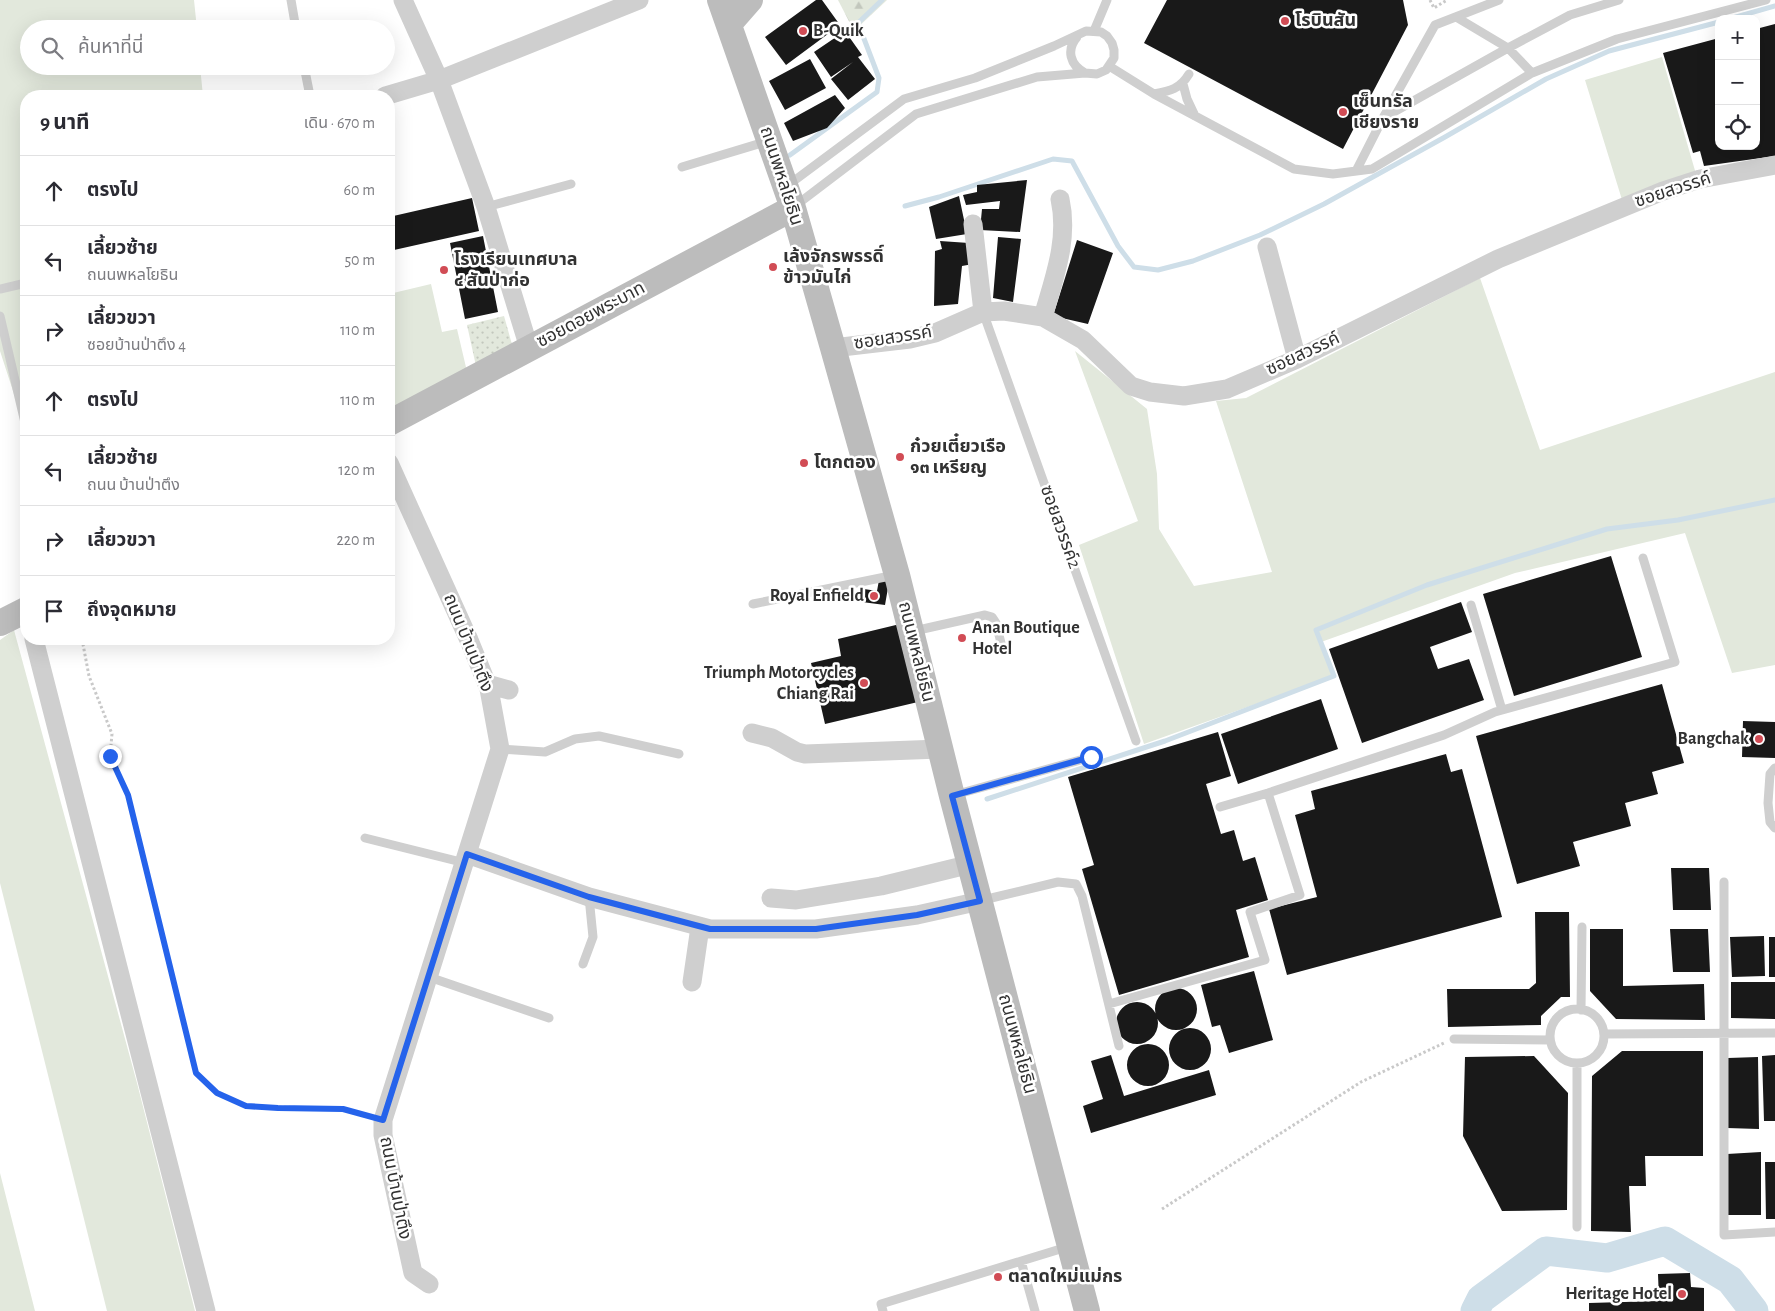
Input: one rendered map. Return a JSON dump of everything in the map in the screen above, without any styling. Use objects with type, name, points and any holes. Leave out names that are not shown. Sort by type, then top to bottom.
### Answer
[{"type":"main road","name":"ถนนพหลโยธิน","points":[[720,0],[789,197],[897,575],[952,796],[1087,1311]]},
{"type":"main road","points":[[729,24],[750,0]]},
{"type":"main road","name":"ซอยดอยพระบาท","points":[[395,420],[529,348],[789,197]]},
{"type":"main road","points":[[0,622],[20,613]]},
{"type":"street","points":[[403,0],[439,80],[486,207],[529,348]]},
{"type":"street","points":[[395,93],[439,80],[639,0]]},
{"type":"street","name":"ซอยสวรรค์","points":[[833,348],[910,339],[935,333],[984,312],[1004,311],[1043,317],[1083,340],[1131,386],[1150,392],[1184,396],[1227,390],[1297,359],[1498,259],[1663,191],[1700,179],[1775,165]]},
{"type":"street","points":[[1043,317],[1063,239],[1063,213],[1060,199]]},
{"type":"street","points":[[973,224],[984,312]]},
{"type":"street","points":[[1267,247],[1297,359]]},
{"type":"street","name":"ถนน บ้านป่าตึง","points":[[395,477],[487,684],[500,749],[383,1120],[383,1135],[412,1273],[429,1284]]},
{"type":"street","points":[[36,645],[206,1311]]},
{"type":"street","points":[[487,684],[509,690]]},
{"type":"street","points":[[752,733],[772,738],[797,752],[805,754],[940,749]]},
{"type":"street","points":[[466,859],[589,897],[705,928],[816,929],[917,915],[980,901]]},
{"type":"street","points":[[771,898],[796,900],[881,886],[970,864]]},
{"type":"street","points":[[692,982],[705,928]]},
{"type":"lane","points":[[291,0],[294,20]]},
{"type":"lane","points":[[1094,31],[1107,0]]},
{"type":"lane","points":[[1356,171],[1435,25],[1499,0]]},
{"type":"lane","points":[[1383,118],[1570,15],[1618,0]]},
{"type":"lane","points":[[1109,66],[1154,94],[1294,169],[1333,174],[1372,169],[1532,73],[1617,39],[1766,0]]},
{"type":"lane","points":[[1456,17],[1508,48],[1532,73]]},
{"type":"lane","points":[[1094,31],[1107,36],[1112,42],[1114,58],[1106,70],[1097,74],[1085,73],[1037,77],[916,114],[789,197],[904,99],[974,78],[1086,32],[1094,31]]},
{"type":"lane","points":[[1078,36],[1071,48],[1070,56],[1075,67],[1085,73]]},
{"type":"lane","points":[[1154,94],[1166,92],[1183,84],[1189,74]]},
{"type":"lane","points":[[306,75],[309,90]]},
{"type":"lane","points":[[1183,84],[1187,99],[1195,116]]},
{"type":"lane","points":[[682,166],[770,140]]},
{"type":"lane","points":[[486,207],[571,184]]},
{"type":"lane","points":[[0,289],[20,284]]},
{"type":"lane","name":"ซอยสวรรค์2","points":[[984,312],[1136,741]]},
{"type":"lane","points":[[0,316],[20,401]]},
{"type":"lane","points":[[1220,807],[1268,793],[1444,734],[1502,710],[1675,662],[1643,558]]},
{"type":"lane","points":[[753,604],[897,575]]},
{"type":"lane","points":[[1471,605],[1502,710]]},
{"type":"lane","points":[[912,632],[985,615],[992,617],[996,623],[1001,643]]},
{"type":"lane","points":[[500,749],[545,752],[575,739],[599,736],[679,754]]},
{"type":"lane","points":[[952,796],[1091,757]]},
{"type":"lane","points":[[1775,768],[1770,774],[1768,804],[1770,822],[1775,828]]},
{"type":"lane","points":[[1109,1004],[1266,960],[1250,912],[1300,895],[1268,793]]},
{"type":"lane","points":[[366,838],[466,859]]},
{"type":"lane","points":[[980,901],[1058,882],[1076,884],[1082,896],[1119,1046]]},
{"type":"lane","points":[[1724,882],[1724,1235],[1775,1232]]},
{"type":"lane","points":[[582,964],[593,937],[589,897]]},
{"type":"lane","points":[[1581,1010],[1582,927]]},
{"type":"lane","points":[[429,977],[549,1018]]},
{"type":"lane","points":[[1581,1010],[1590,1013],[1597,1019],[1604,1034],[1603,1045],[1598,1053],[1583,1063],[1577,1063],[1564,1060],[1557,1055],[1550,1040],[1554,1022],[1560,1015],[1568,1011],[1581,1010]]},
{"type":"lane","points":[[1604,1034],[1775,1033]]},
{"type":"lane","points":[[1454,1039],[1550,1040]]},
{"type":"lane","points":[[1577,1063],[1577,1227]]},
{"type":"lane","points":[[883,1311],[882,1304],[1070,1246]]},
{"type":"lane","points":[[1021,1261],[1035,1311]]},
{"type":"path","points":[[1430,0],[1434,8],[1447,0]]},
{"type":"path","points":[[83,645],[90,676],[112,734],[110,756],[128,795],[196,1073],[217,1093],[246,1106],[343,1109],[383,1120]]},
{"type":"path","points":[[1162,1209],[1361,1082],[1454,1039]]},
{"type":"green space","points":[[0,0],[194,0],[196,20],[20,20],[20,75],[201,75],[202,90],[20,90],[20,413],[0,351]]},
{"type":"green space","points":[[838,0],[887,0],[854,31]]},
{"type":"green space","points":[[1662,57],[1696,174],[1623,203],[1585,80]]},
{"type":"green space","points":[[1480,278],[1540,450],[1775,372],[1775,665],[1732,673],[1685,533],[1515,573],[1321,642],[1334,676],[1144,744],[1079,545],[1138,521],[1075,351],[1147,409],[1157,474],[1159,529],[1194,586],[1272,572],[1216,401],[1246,398]]},
{"type":"green space","points":[[431,284],[442,332],[457,329],[469,380],[395,420],[395,293]]},
{"type":"green space","points":[[504,316],[513,348],[476,366],[467,325]]},
{"type":"green space","points":[[14,630],[137,1083],[195,1311],[107,1311],[0,883],[0,640]]},
{"type":"green space","points":[[0,1173],[35,1311],[0,1311]]},
{"type":"building","name":"B-Quik","points":[[816,0],[822,0],[840,25],[786,65],[765,37]]},
{"type":"building","points":[[1167,0],[1403,0],[1408,25],[1343,149],[1144,43]]},
{"type":"building","points":[[1775,24],[1775,156],[1704,166],[1700,151],[1693,153],[1663,53],[1715,39],[1715,150],[1760,150],[1760,28]]},
{"type":"building","points":[[845,31],[862,55],[858,57],[875,79],[848,100],[831,79],[853,62],[831,77],[814,52]]},
{"type":"building","points":[[810,59],[826,88],[785,110],[769,81]]},
{"type":"building","points":[[835,95],[845,108],[827,128],[793,141],[784,123]]},
{"type":"building","points":[[1027,180],[1020,232],[980,230],[982,209],[999,209],[1000,201],[966,205],[963,195],[977,192],[977,185]]},
{"type":"building","points":[[959,196],[967,234],[936,239],[929,207]]},
{"type":"building","points":[[472,198],[479,231],[395,250],[395,216]]},
{"type":"building","points":[[483,236],[498,312],[465,319],[450,243]]},
{"type":"building","points":[[998,237],[1021,239],[1013,302],[993,298]]},
{"type":"building","points":[[1077,240],[1113,253],[1088,324],[1053,316]]},
{"type":"building","points":[[940,241],[969,243],[973,264],[962,266],[958,304],[934,306],[935,251],[942,249]]},
{"type":"building","points":[[1611,556],[1642,657],[1514,696],[1483,594]]},
{"type":"building","name":"Royal Enfield","points":[[879,580],[889,582],[885,605],[862,602],[864,589],[877,591]]},
{"type":"building","points":[[1461,602],[1472,632],[1430,647],[1438,669],[1469,659],[1484,700],[1362,743],[1329,649]]},
{"type":"building","name":"Triumph Motorcycles Chiang Rai","points":[[900,624],[918,702],[825,724],[811,663],[841,656],[838,639]]},
{"type":"building","points":[[1662,684],[1684,763],[1652,772],[1658,794],[1625,803],[1631,826],[1573,842],[1580,866],[1517,884],[1476,736]]},
{"type":"building","points":[[1321,699],[1338,749],[1238,784],[1221,734]]},
{"type":"building","name":"Bangchak","points":[[1743,721],[1775,722],[1775,758],[1742,757]]},
{"type":"building","points":[[1218,732],[1231,776],[1206,784],[1221,834],[1234,830],[1243,861],[1255,857],[1268,900],[1236,910],[1249,957],[1119,995],[1082,869],[1094,865],[1068,777]]},
{"type":"building","points":[[1446,754],[1451,772],[1462,769],[1502,917],[1287,975],[1269,909],[1317,897],[1295,815],[1315,809],[1311,791]]},
{"type":"building","points":[[1671,868],[1709,868],[1711,910],[1673,910]]},
{"type":"building","points":[[1535,912],[1569,912],[1570,997],[1561,997],[1541,1016],[1541,1025],[1448,1027],[1447,989],[1529,989],[1536,983]]},
{"type":"building","points":[[1590,929],[1623,929],[1623,986],[1704,984],[1705,1020],[1616,1019],[1590,991]]},
{"type":"building","points":[[1670,929],[1708,929],[1710,972],[1673,972]]},
{"type":"building","points":[[1764,936],[1765,976],[1732,977],[1730,937]]},
{"type":"building","points":[[1769,937],[1775,937],[1775,977],[1769,977]]},
{"type":"building","points":[[1254,971],[1273,1040],[1229,1053],[1220,1025],[1212,1027],[1201,985]]},
{"type":"building","points":[[1731,982],[1775,982],[1775,1019],[1731,1018]]},
{"type":"building","points":[[1176,988],[1191,994],[1197,1009],[1191,1024],[1176,1030],[1161,1024],[1155,1009],[1161,994]]},
{"type":"building","points":[[1137,1002],[1152,1008],[1158,1023],[1152,1038],[1137,1044],[1122,1038],[1116,1023],[1122,1008]]},
{"type":"building","points":[[1186,1028],[1194,1028],[1205,1034],[1211,1049],[1205,1064],[1194,1070],[1186,1070],[1175,1064],[1169,1053],[1169,1045],[1175,1034]]},
{"type":"building","points":[[1144,1044],[1152,1044],[1163,1050],[1169,1065],[1163,1080],[1152,1086],[1144,1086],[1133,1080],[1127,1069],[1127,1061],[1133,1050]]},
{"type":"building","points":[[1622,1051],[1703,1051],[1703,1156],[1645,1156],[1646,1186],[1629,1186],[1631,1232],[1591,1231],[1592,1076]]},
{"type":"building","points":[[1111,1055],[1124,1096],[1209,1070],[1216,1095],[1091,1133],[1083,1106],[1103,1099],[1091,1061]]},
{"type":"building","points":[[1775,1055],[1775,1121],[1764,1121],[1762,1056]]},
{"type":"building","points":[[1534,1056],[1568,1093],[1567,1210],[1502,1211],[1463,1136],[1465,1057]]},
{"type":"building","points":[[1758,1057],[1759,1129],[1727,1128],[1728,1058]]},
{"type":"building","points":[[1761,1152],[1761,1215],[1727,1215],[1727,1154]]},
{"type":"building","points":[[1765,1162],[1775,1162],[1775,1219],[1766,1219]]},
{"type":"building","name":"Heritage Hotel","points":[[1690,1273],[1691,1287],[1704,1288],[1704,1311],[1589,1311],[1589,1303],[1659,1301],[1658,1274]]},
{"type":"waterway","points":[[790,155],[877,92],[879,78],[858,23],[882,0]]},
{"type":"waterway","points":[[1743,15],[1775,6]]},
{"type":"waterway","points":[[905,206],[939,197],[1053,159],[1072,161],[1118,246],[1134,267],[1158,270],[1193,261],[1260,235],[1324,204],[1546,79],[1609,51],[1715,23]]},
{"type":"waterway","points":[[987,799],[1165,741],[1334,676],[1316,630],[1427,585],[1607,529],[1678,520],[1775,500]]},
{"type":"waterway","points":[[1475,1311],[1481,1299],[1546,1251],[1607,1258],[1665,1241],[1730,1280],[1754,1311]]},
{"type":"place","name":"โรบินสัน","points":[[1285,21]]},
{"type":"place","name":"B-Quik","points":[[803,31]]},
{"type":"place","name":"เซ็นทรัล เชียงราย","points":[[1343,112]]},
{"type":"place","name":"เล้งจักรพรรดิ์ ข้าวมันไก่","points":[[773,267]]},
{"type":"place","name":"โรงเรียนเทศบาล ๔ สันป่าก่อ","points":[[444,270]]},
{"type":"place","name":"ก๋วยเตี๋ยวเรือ ๑๓ เหรียญ","points":[[900,457]]},
{"type":"place","name":"โตกตอง","points":[[804,463]]},
{"type":"place","name":"Royal Enfield","points":[[874,596]]},
{"type":"place","name":"Anan Boutique Hotel","points":[[962,638]]},
{"type":"place","name":"Triumph Motorcycles Chiang Rai","points":[[864,683]]},
{"type":"place","name":"Bangchak","points":[[1759,739]]},
{"type":"place","name":"ตลาดใหม่แม่กร","points":[[998,1277]]},
{"type":"place","name":"Heritage Hotel","points":[[1682,1294]]},
{"type":"route","points":[[110,756],[128,795],[196,1073],[217,1093],[246,1106],[343,1109],[383,1120],[467,854],[589,897],[710,929],[816,929],[917,915],[980,901],[952,796],[1091,757]]}]
